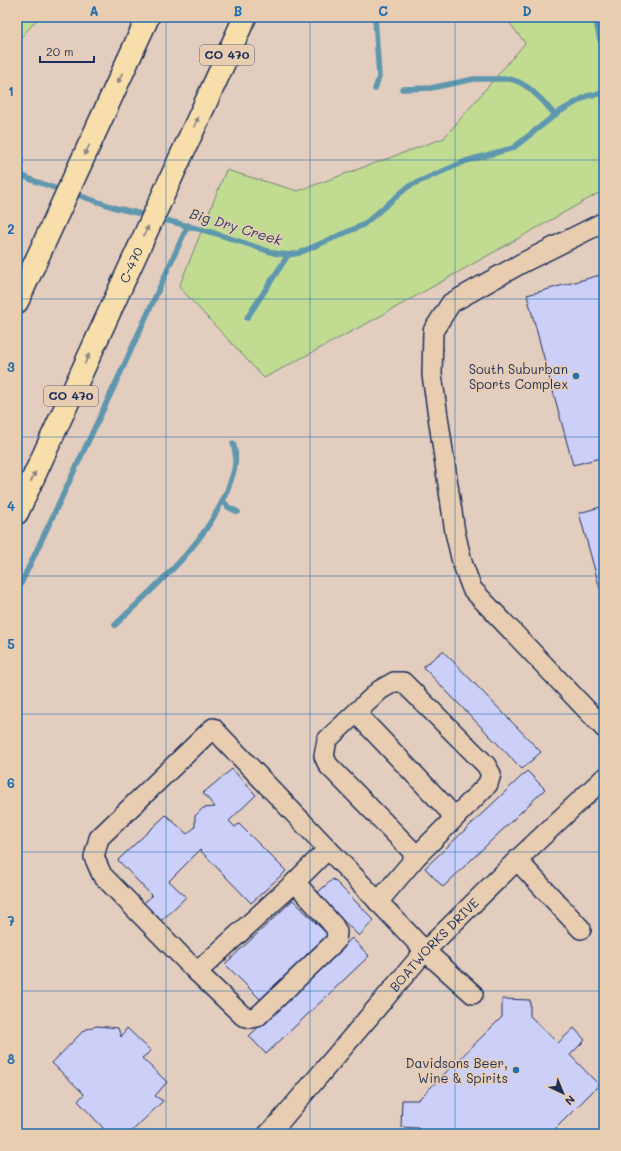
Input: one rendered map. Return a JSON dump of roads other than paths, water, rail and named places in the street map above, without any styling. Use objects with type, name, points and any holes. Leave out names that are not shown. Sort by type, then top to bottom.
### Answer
[{"type":"highway","points":[[17,302],[148,17]]},
{"type":"highway","name":"C-470","points":[[17,513],[245,17]]},
{"type":"street","points":[[604,222],[522,263],[451,303],[433,331],[432,375],[455,532],[462,562],[472,589],[604,728]]},
{"type":"street","points":[[378,902],[417,856],[488,784],[491,774],[486,765],[403,682],[394,682],[380,690],[327,740],[324,756],[328,765],[417,856]]},
{"type":"street","points":[[356,713],[455,817]]},
{"type":"street","points":[[295,882],[334,926],[337,932],[336,941],[257,1017],[250,1018],[243,1016],[197,972],[102,875],[94,857],[99,838],[213,728],[425,951],[473,994]]},
{"type":"street","name":"BOATWORKS DRIVE","points":[[278,1131],[425,951],[517,860],[604,778]]},
{"type":"street","points":[[197,972],[295,882],[328,849]]},
{"type":"street","points":[[517,860],[581,929]]},
{"type":"waterway","points":[[375,17],[379,77],[375,89]]},
{"type":"waterway","points":[[595,17],[600,40],[604,45]]},
{"type":"waterway","points":[[402,89],[431,88],[474,79],[510,79],[529,88],[555,115]]},
{"type":"waterway","name":"Big Dry Creek","points":[[158,218],[214,233],[274,253],[288,255],[299,253],[363,225],[409,186],[466,161],[513,148],[559,112],[587,96],[604,93]]},
{"type":"waterway","name":"Big Dry Creek","points":[[17,173],[63,191]]},
{"type":"waterway","name":"Big Dry Creek","points":[[72,193],[116,208],[150,216]]},
{"type":"waterway","points":[[17,592],[121,372],[188,225]]},
{"type":"waterway","points":[[247,318],[288,255]]},
{"type":"waterway","points":[[115,625],[178,564],[205,531],[226,493],[231,480],[235,462],[235,449],[233,443]]},
{"type":"waterway","points":[[223,500],[228,507],[238,512]]},
{"type":"place","name":"South Suburban Sports Complex","points":[[576,376]]},
{"type":"place","name":"Davidsons Beer, Wine & Spirits","points":[[516,1070]]}]
